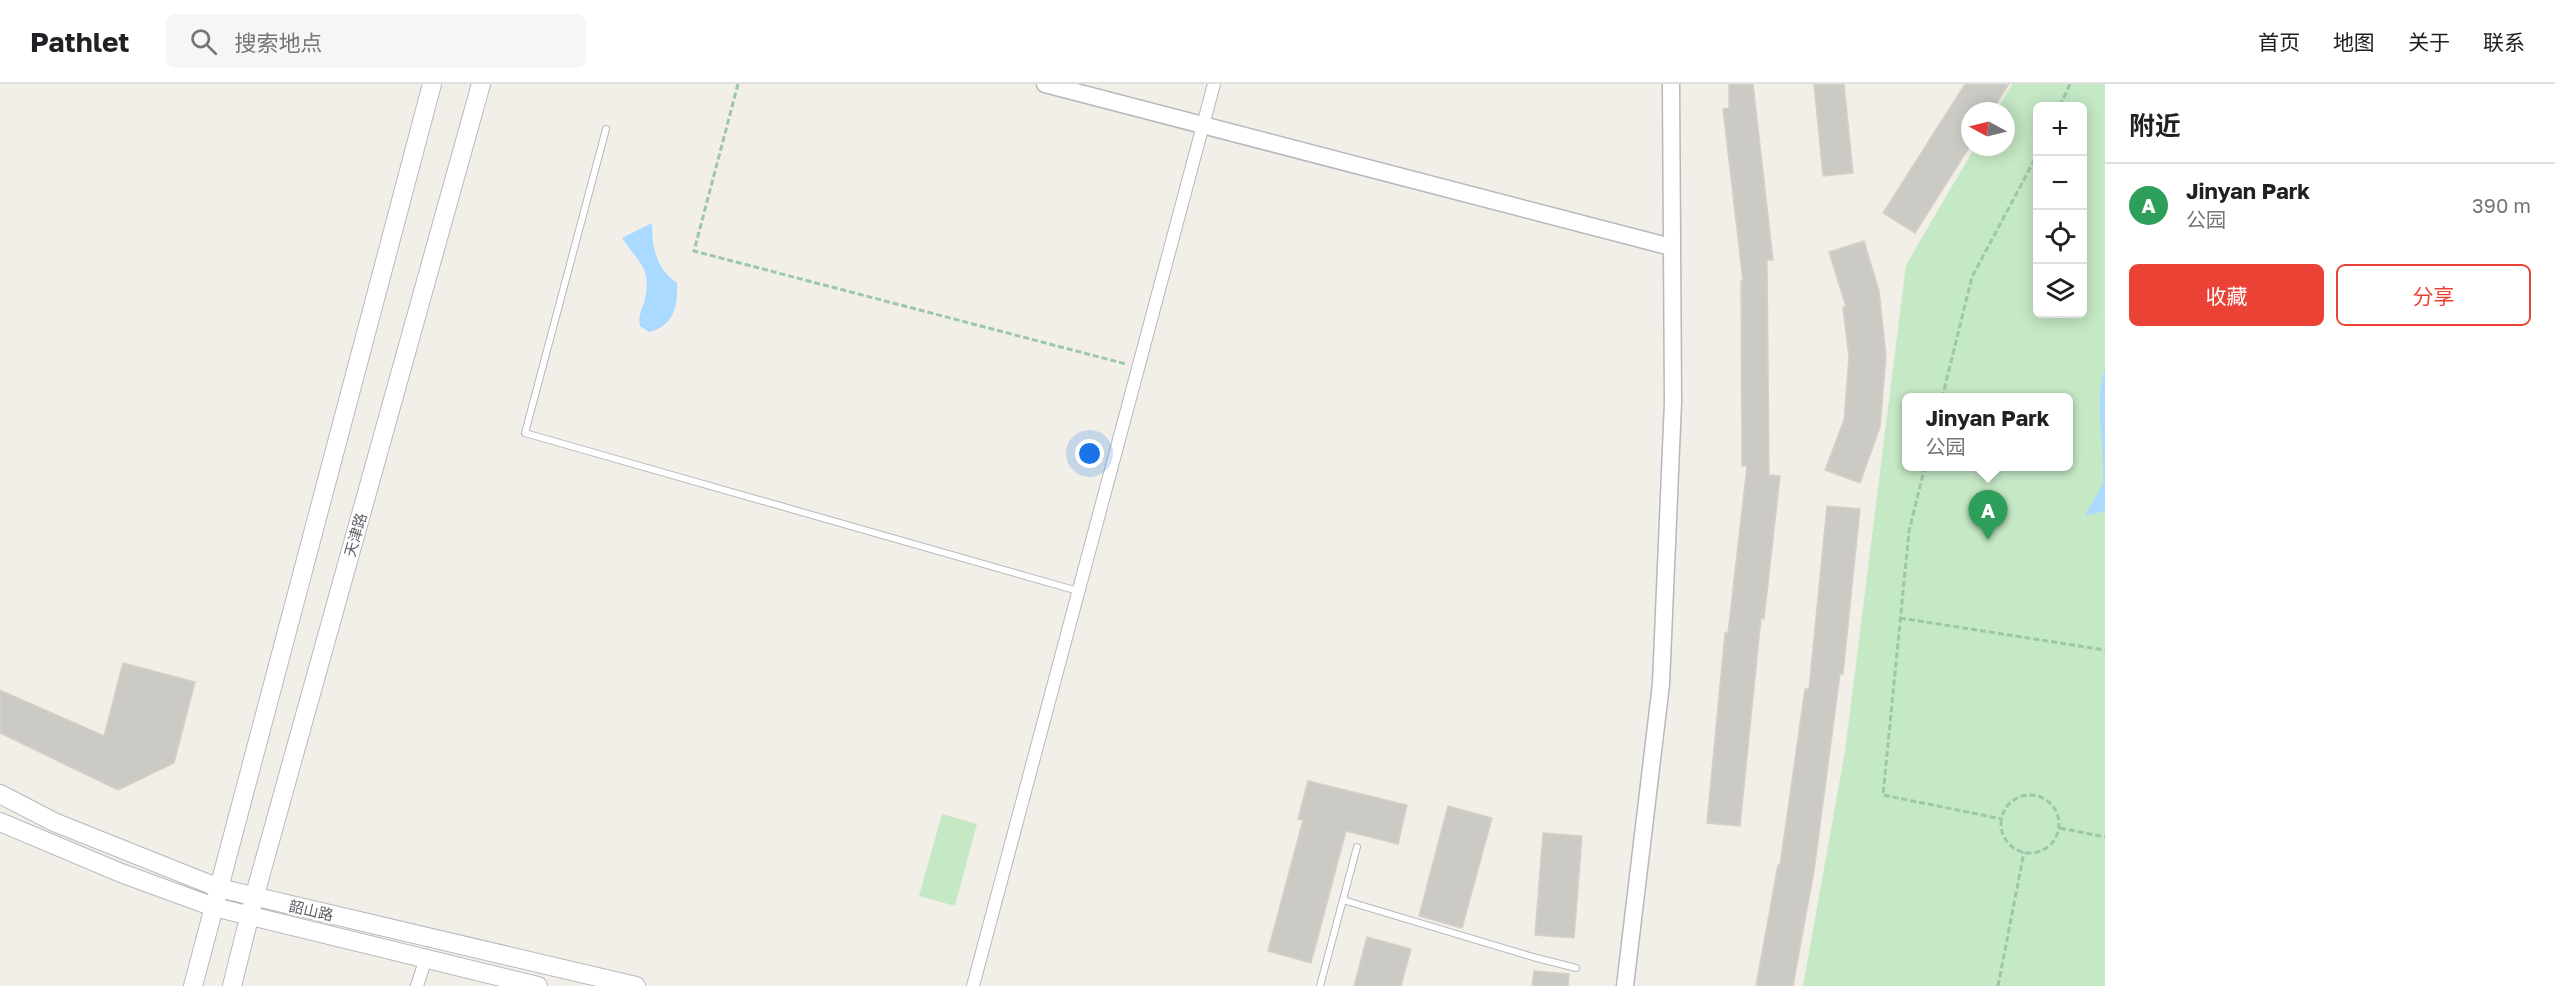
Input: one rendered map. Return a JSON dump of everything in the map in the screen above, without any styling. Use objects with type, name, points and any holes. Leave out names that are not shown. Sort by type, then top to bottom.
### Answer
[{"type":"main road","points":[[193,986],[432,84]]},
{"type":"main road","name":"天津路","points":[[232,986],[254,898],[481,84]]},
{"type":"main road","name":"韶山路","points":[[0,794],[54,822],[219,888],[636,986]]},
{"type":"main road","name":"韶山路","points":[[0,822],[121,873],[214,907],[538,986]]},
{"type":"street","points":[[1045,84],[1671,247]]},
{"type":"street","points":[[973,986],[1214,84]]},
{"type":"street","points":[[1625,986],[1661,684],[1673,402],[1671,84]]},
{"type":"street","points":[[417,986],[426,958]]},
{"type":"lane","points":[[606,129],[525,433],[1079,591]]},
{"type":"lane","points":[[1320,986],[1357,847]]},
{"type":"lane","points":[[1343,900],[1576,968]]},
{"type":"path","points":[[738,84],[694,251],[1139,367]]},
{"type":"path","points":[[2062,102],[2070,84]]},
{"type":"path","points":[[1943,393],[1972,277],[2035,156]]},
{"type":"path","points":[[1924,471],[1909,531],[1883,795],[2002,819]]},
{"type":"path","points":[[1900,618],[2105,650]]},
{"type":"path","points":[[2020,796],[2040,796],[2055,808],[2059,828],[2050,845],[2033,852],[2024,852],[2009,843],[2004,836],[2002,819],[2012,801],[2020,796]]},
{"type":"path","points":[[2059,828],[2105,837]]},
{"type":"path","points":[[1998,986],[2024,852]]},
{"type":"green space","points":[[2012,84],[2105,84],[2105,986],[1803,986],[1845,751],[1906,265],[1970,156],[2015,156],[2015,102],[2001,102]]},
{"type":"green space","points":[[942,814],[977,824],[955,906],[919,896]]},
{"type":"water","points":[[652,223],[657,257],[664,271],[677,283],[677,300],[669,320],[649,332],[639,323],[647,282],[643,267],[622,238]]},
{"type":"water","points":[[2105,370],[2105,511],[2085,516],[2103,483],[2100,393]]},
{"type":"building","points":[[1729,84],[1753,84],[1773,260],[1767,260],[1769,475],[1780,476],[1764,619],[1761,618],[1740,826],[1707,823],[1725,633],[1728,633],[1747,466],[1742,466],[1741,281],[1743,281],[1723,109],[1729,108]]},
{"type":"building","points":[[1814,84],[1844,84],[1853,173],[1823,176]]},
{"type":"building","points":[[1965,84],[2009,84],[1998,102],[1961,102],[1961,156],[1964,156],[1915,233],[1883,213]]},
{"type":"building","points":[[1864,241],[1879,291],[1886,356],[1880,427],[1860,483],[1825,470],[1844,420],[1849,357],[1843,307],[1846,307],[1829,252]]},
{"type":"building","points":[[1827,506],[1860,509],[1843,674],[1840,674],[1814,871],[1793,986],[1756,986],[1778,865],[1780,865],[1805,689],[1809,689]]},
{"type":"building","points":[[123,663],[195,682],[174,763],[118,790],[0,733],[0,690],[104,736]]},
{"type":"building","points":[[1308,781],[1407,805],[1398,844],[1346,831],[1311,963],[1268,951],[1303,820],[1298,819]]},
{"type":"building","points":[[1448,806],[1492,818],[1462,928],[1419,916]]},
{"type":"building","points":[[1543,833],[1582,836],[1574,938],[1535,935]]},
{"type":"building","points":[[1367,937],[1411,949],[1401,986],[1354,986]]},
{"type":"building","points":[[1534,971],[1569,974],[1568,986],[1532,986]]},
{"type":"place","name":"Jinyan Park","points":[[1988,540]]}]
